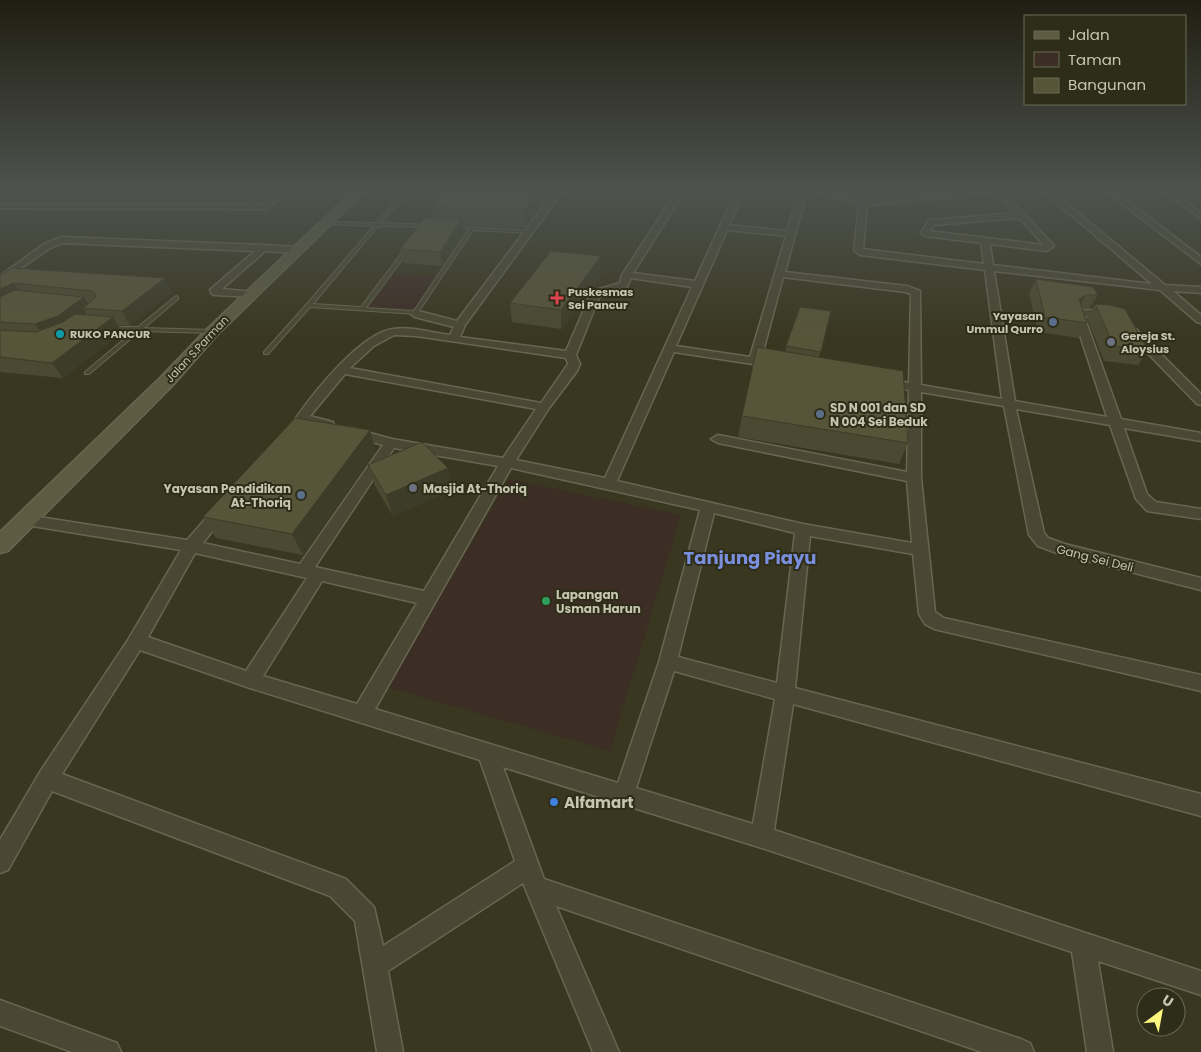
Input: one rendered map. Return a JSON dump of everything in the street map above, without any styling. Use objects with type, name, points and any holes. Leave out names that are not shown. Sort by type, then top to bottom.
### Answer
[{"type":"main road","name":"Jalan S.Parman","points":[[0,545],[167,382],[212,332],[307,240]]},
{"type":"street","points":[[0,280],[47,246],[61,240]]},
{"type":"street","points":[[63,240],[296,250]]},
{"type":"street","points":[[454,339],[460,325],[524,240]]},
{"type":"street","points":[[362,714],[507,463],[544,407],[571,371],[574,364],[570,355],[596,293],[601,290],[624,286],[627,275],[650,240]]},
{"type":"street","points":[[609,484],[699,285],[717,240]]},
{"type":"street","points":[[755,361],[788,240]]},
{"type":"street","points":[[860,240],[859,252],[990,269],[1164,288],[1201,290]]},
{"type":"street","points":[[978,240],[1047,248],[1050,246],[1044,240]]},
{"type":"street","points":[[1106,240],[1201,320]]},
{"type":"street","points":[[1173,240],[1200,260]]},
{"type":"street","points":[[985,241],[1009,403]]},
{"type":"street","points":[[251,294],[215,292],[214,290],[264,248]]},
{"type":"street","points":[[779,274],[914,291],[916,294],[914,478],[927,614],[931,619],[940,624],[1201,683]]},
{"type":"street","points":[[627,275],[699,285]]},
{"type":"street","points":[[415,312],[419,315],[460,325]]},
{"type":"street","points":[[1201,401],[1118,318],[1095,314],[1078,314],[1114,422],[1144,501],[1152,507],[1201,514]]},
{"type":"street","points":[[570,355],[392,332],[377,339],[341,370],[298,422],[391,443],[507,463],[609,484],[803,529],[922,550]]},
{"type":"street","points":[[671,348],[783,366]]},
{"type":"street","points":[[341,370],[544,407]]},
{"type":"street","points":[[869,380],[1201,437]]},
{"type":"street","name":"Gang Sei Deli","points":[[1009,403],[1037,535],[1042,542],[1062,550],[1201,584]]},
{"type":"street","points":[[718,439],[914,478]]},
{"type":"street","points":[[250,680],[311,572],[391,443]]},
{"type":"street","points":[[0,862],[47,779],[134,645],[191,546],[230,501]]},
{"type":"street","points":[[624,794],[668,662],[708,508]]},
{"type":"street","points":[[31,515],[191,546],[430,599]]},
{"type":"street","points":[[762,837],[785,693],[803,529]]},
{"type":"street","points":[[134,645],[142,642],[250,680],[762,837],[1201,983]]},
{"type":"street","points":[[668,662],[1201,805]]},
{"type":"street","points":[[488,753],[532,877],[606,1052]]},
{"type":"street","points":[[47,779],[338,886],[366,916],[390,1052]]},
{"type":"street","points":[[374,966],[532,877],[1021,1052]]},
{"type":"street","points":[[1083,944],[1100,1052]]},
{"type":"street","points":[[0,1013],[108,1052]]},
{"type":"lane","points":[[266,353],[364,240]]},
{"type":"lane","points":[[309,305],[415,312],[464,240]]},
{"type":"lane","points":[[363,308],[409,248]]},
{"type":"lane","points":[[86,373],[176,298]]},
{"type":"lane","points":[[101,327],[212,332]]},
{"type":"green space","points":[[395,274],[436,276],[413,311],[368,307]]},
{"type":"green space","name":"Lapangan Usman Harun","points":[[509,479],[681,515],[610,751],[386,687]]},
{"type":"building","points":[[407,240],[448,240],[440,252],[400,249]]},
{"type":"building","points":[[551,251],[601,256],[561,310],[510,303]]},
{"type":"building","points":[[12,268],[165,278],[122,311],[83,308],[96,297],[93,291],[14,283],[0,289],[0,275]]},
{"type":"building","points":[[1036,279],[1093,287],[1098,295],[1086,295],[1079,299],[1087,323],[1045,317]]},
{"type":"building","points":[[15,290],[84,297],[58,316],[35,324],[0,322],[0,297]]},
{"type":"building","points":[[1095,304],[1125,309],[1148,350],[1114,346]]},
{"type":"building","points":[[800,307],[831,311],[821,352],[786,346]]},
{"type":"building","points":[[75,314],[113,317],[52,363],[0,357],[0,330],[36,332],[63,322]]},
{"type":"building","name":"SD N 001 dan SD N 004 Sei Beduk","points":[[757,347],[903,371],[908,443],[742,416]]},
{"type":"building","points":[[295,418],[370,430],[292,534],[203,517]]},
{"type":"building","points":[[422,442],[448,468],[386,495],[368,465]]},
{"type":"place","name":"Puskesmas Sei Pancur","points":[[557,298]]},
{"type":"place","name":"Yayasan Ummul Qurro","points":[[1053,322]]},
{"type":"place","name":"RUKO PANCUR","points":[[60,334]]},
{"type":"place","name":"Gereja St. Aloysius","points":[[1111,342]]},
{"type":"place","name":"SD N 001 dan SD N 004 Sei Beduk","points":[[820,414]]},
{"type":"place","name":"Masjid At-Thoriq","points":[[413,488]]},
{"type":"place","name":"Yayasan Pendidikan At-Thoriq","points":[[301,495]]},
{"type":"place","name":"Lapangan Usman Harun","points":[[546,601]]},
{"type":"place","name":"Alfamart","points":[[554,802]]},
{"type":"district","name":"Tanjung Piayu","points":[[750,557]]}]
